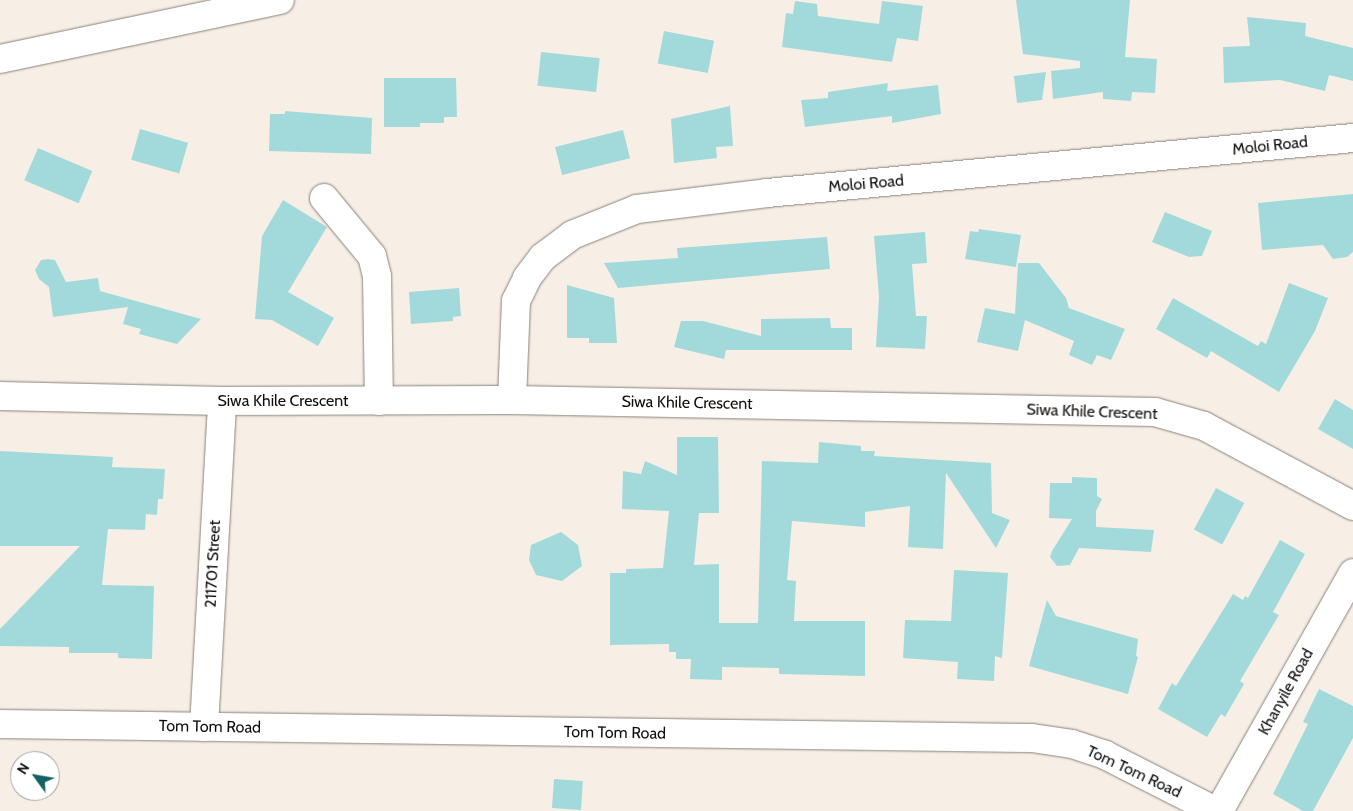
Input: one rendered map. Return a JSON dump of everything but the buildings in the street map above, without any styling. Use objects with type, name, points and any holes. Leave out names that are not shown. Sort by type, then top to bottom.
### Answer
[{"type":"street","points":[[0,59],[280,0]]},
{"type":"street","name":"Moloi Road","points":[[512,400],[516,301],[527,278],[542,257],[572,235],[637,209],[767,193],[1353,138]]},
{"type":"street","points":[[324,198],[372,256],[376,276],[380,400]]},
{"type":"street","name":"Siwa Khile Crescent","points":[[0,396],[222,401],[512,400],[1155,412],[1204,426],[1353,506]]},
{"type":"street","name":"211701 Street","points":[[204,728],[222,401]]},
{"type":"street","name":"Khanyile Road","points":[[1220,811],[1353,574]]},
{"type":"street","name":"Tom Tom Road","points":[[0,724],[1032,738],[1072,744],[1105,754],[1214,811]]}]
